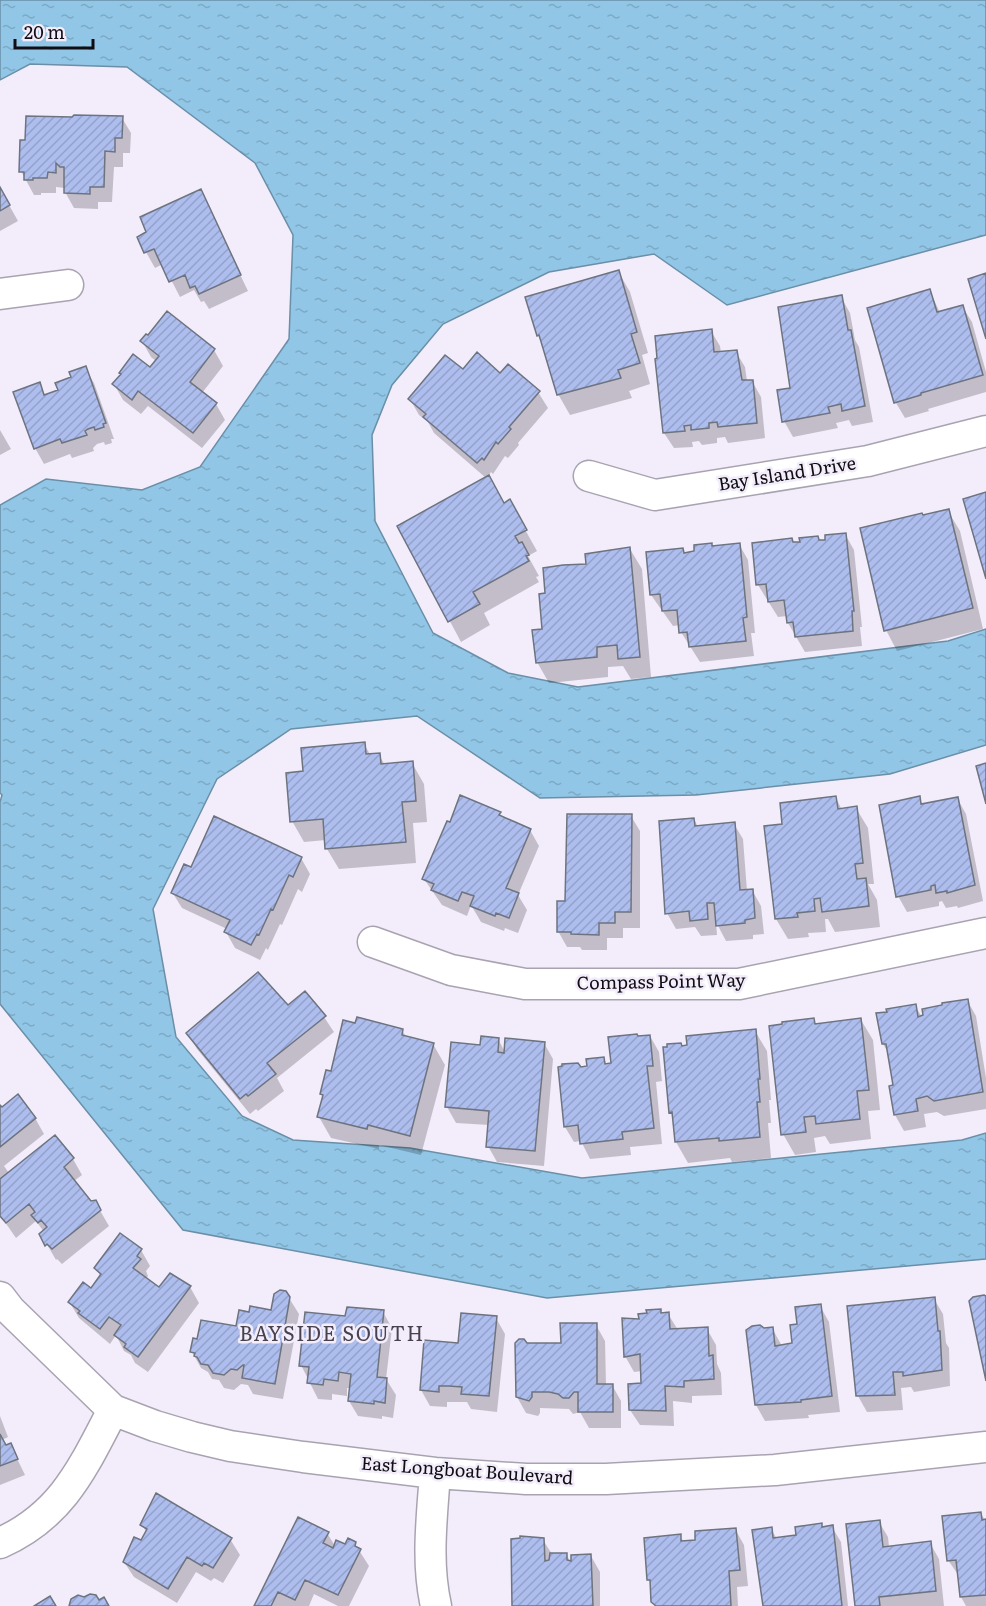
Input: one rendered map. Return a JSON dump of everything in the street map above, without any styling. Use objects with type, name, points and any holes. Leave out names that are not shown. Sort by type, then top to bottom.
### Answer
[{"type":"street","points":[[0,294],[68,285]]},
{"type":"street","name":"Bay Island Drive","points":[[589,476],[655,495],[868,461],[986,431]]},
{"type":"street","name":"Compass Point Way","points":[[373,942],[451,970],[525,984],[739,984],[986,933]]},
{"type":"street","name":"East Longboat Boulevard","points":[[0,1297],[10,1310],[113,1410],[164,1429],[230,1446],[370,1467],[526,1479],[692,1475],[775,1470],[986,1447]]},
{"type":"street","points":[[0,1543],[27,1529],[66,1494],[86,1462],[113,1410]]},
{"type":"street","points":[[435,1473],[430,1564],[431,1587],[436,1606]]},
{"type":"water","points":[[0,0],[986,0],[986,235],[727,305],[654,254],[549,272],[443,324],[392,385],[372,435],[375,521],[433,633],[508,673],[578,687],[948,641],[986,629],[986,745],[890,774],[696,795],[540,798],[417,716],[291,729],[217,779],[153,909],[176,1037],[242,1116],[293,1140],[410,1148],[582,1178],[962,1140],[986,1133],[986,1259],[547,1298],[183,1230],[0,1004],[0,802],[2,795],[0,793],[0,505],[46,479],[142,490],[200,467],[289,339],[293,235],[255,163],[127,67],[30,64],[0,80]]},
{"type":"building","points":[[74,115],[123,116],[122,138],[115,138],[115,152],[105,151],[104,187],[90,187],[90,194],[64,193],[64,167],[56,163],[56,173],[48,172],[47,178],[24,180],[24,172],[19,172],[20,140],[25,140],[26,116],[72,117]]},
{"type":"building","points":[[0,187],[10,205],[0,211]]},
{"type":"building","points":[[201,189],[241,275],[199,294],[195,286],[190,288],[185,275],[169,282],[154,249],[144,253],[137,237],[146,232],[140,217]]},
{"type":"building","points":[[619,270],[637,332],[631,334],[640,363],[618,370],[621,378],[557,395],[525,297]]},
{"type":"building","points":[[986,273],[986,339],[968,279]]},
{"type":"building","points":[[930,289],[937,312],[963,305],[983,375],[894,403],[867,308]]},
{"type":"building","points":[[842,295],[865,406],[842,411],[841,404],[828,407],[830,413],[782,422],[777,390],[790,388],[778,307]]},
{"type":"building","points":[[167,311],[215,349],[190,382],[217,403],[193,433],[138,391],[132,400],[112,384],[133,354],[150,367],[159,356],[140,341],[146,334],[148,335]]},
{"type":"building","points":[[712,329],[714,352],[737,350],[742,380],[753,380],[757,423],[718,427],[717,422],[709,423],[709,428],[691,430],[691,425],[684,426],[685,431],[663,433],[655,359],[657,358],[655,336]]},
{"type":"building","points":[[477,352],[500,373],[508,364],[540,391],[509,427],[511,429],[498,444],[496,442],[484,460],[482,458],[477,463],[423,417],[426,414],[408,399],[445,355],[463,369]]},
{"type":"building","points":[[86,366],[106,423],[103,424],[104,427],[95,430],[94,427],[85,431],[87,435],[62,443],[60,439],[34,449],[13,392],[40,382],[44,395],[58,390],[55,383],[71,377],[69,372]]},
{"type":"building","points":[[489,475],[504,503],[510,499],[527,530],[515,536],[519,543],[522,542],[529,555],[526,556],[529,561],[473,592],[480,604],[448,622],[397,526]]},
{"type":"building","points":[[986,492],[986,579],[963,499]]},
{"type":"building","points":[[949,509],[973,608],[884,631],[860,528]]},
{"type":"building","points":[[846,533],[854,611],[852,611],[853,631],[795,637],[793,622],[787,623],[784,600],[768,602],[766,584],[756,585],[752,543],[792,538],[793,542],[800,542],[799,538],[818,536],[819,540],[825,540],[825,535]]},
{"type":"building","points":[[712,543],[712,546],[740,543],[747,617],[743,618],[746,641],[689,647],[687,632],[679,633],[677,610],[662,611],[660,594],[650,595],[646,552],[683,548],[684,553],[694,551],[694,545]]},
{"type":"building","points":[[630,547],[640,657],[618,659],[617,645],[597,647],[597,657],[536,663],[532,630],[542,629],[539,594],[545,593],[543,568],[586,564],[585,554]]},
{"type":"building","points":[[365,742],[366,754],[380,753],[381,764],[413,761],[416,801],[402,802],[406,842],[325,849],[323,819],[290,822],[286,773],[303,771],[301,748]]},
{"type":"building","points":[[986,763],[986,804],[976,766]]},
{"type":"building","points":[[460,795],[501,812],[499,815],[531,829],[506,888],[519,893],[509,918],[496,913],[495,916],[470,906],[474,896],[462,892],[458,901],[431,890],[434,884],[422,879],[447,821],[450,822]]},
{"type":"building","points":[[836,796],[838,809],[857,806],[863,863],[855,864],[857,879],[866,878],[869,906],[822,912],[820,898],[814,899],[815,911],[797,913],[798,917],[775,919],[764,826],[782,824],[780,803]]},
{"type":"building","points":[[920,796],[921,804],[958,797],[975,885],[947,893],[947,891],[936,893],[935,885],[931,886],[931,890],[896,897],[879,805]]},
{"type":"building","points":[[567,814],[632,814],[631,912],[615,912],[615,923],[599,923],[599,935],[557,932],[557,901],[565,901]]},
{"type":"building","points":[[214,816],[302,857],[293,877],[289,875],[273,910],[271,909],[259,935],[257,934],[251,945],[224,932],[230,920],[171,893],[184,864],[191,867]]},
{"type":"building","points":[[694,818],[695,826],[735,822],[740,890],[753,889],[755,918],[745,920],[745,923],[716,926],[714,903],[707,903],[708,919],[690,921],[689,911],[665,914],[659,821]]},
{"type":"building","points":[[258,972],[288,1005],[305,991],[326,1016],[267,1063],[276,1074],[248,1096],[246,1094],[240,1099],[186,1033]]},
{"type":"building","points":[[968,999],[983,1092],[934,1101],[927,1096],[916,1099],[918,1111],[894,1115],[889,1086],[893,1085],[886,1044],[882,1044],[876,1013],[916,1004],[918,1017],[923,1015],[922,1009]]},
{"type":"building","points":[[357,1017],[403,1029],[402,1035],[434,1043],[410,1136],[368,1125],[367,1129],[317,1117],[326,1070],[331,1071],[343,1020],[355,1023]]},
{"type":"building","points":[[814,1018],[815,1024],[861,1018],[869,1090],[857,1091],[860,1119],[816,1124],[815,1116],[804,1117],[806,1132],[781,1135],[769,1026]]},
{"type":"building","points":[[756,1029],[760,1079],[758,1079],[760,1102],[757,1102],[760,1137],[675,1142],[672,1112],[669,1113],[663,1047],[667,1047],[667,1044],[687,1045],[686,1036]]},
{"type":"building","points":[[637,1034],[638,1036],[650,1035],[653,1066],[647,1066],[654,1128],[622,1132],[623,1139],[580,1144],[578,1125],[564,1127],[558,1067],[562,1064],[578,1063],[581,1067],[587,1066],[586,1059],[604,1057],[605,1064],[611,1063],[608,1037]]},
{"type":"building","points":[[481,1036],[499,1038],[498,1052],[504,1053],[505,1038],[545,1042],[535,1151],[486,1147],[489,1111],[445,1107],[451,1042],[480,1045]]},
{"type":"building","points":[[18,1094],[36,1118],[0,1147],[0,1105],[2,1107]]},
{"type":"building","points":[[55,1135],[74,1158],[64,1167],[91,1201],[96,1200],[101,1210],[52,1249],[47,1244],[45,1246],[39,1234],[47,1227],[41,1220],[38,1223],[31,1215],[35,1212],[29,1204],[6,1223],[0,1216],[0,1179]]},
{"type":"building","points":[[120,1233],[142,1249],[137,1256],[141,1259],[133,1268],[159,1287],[170,1273],[191,1286],[138,1357],[124,1347],[126,1344],[114,1335],[121,1325],[109,1317],[100,1329],[78,1313],[80,1311],[68,1302],[83,1282],[91,1288],[101,1274],[94,1268]]},
{"type":"building","points":[[280,1290],[286,1291],[290,1297],[275,1384],[242,1378],[244,1365],[237,1370],[231,1369],[224,1375],[213,1373],[208,1365],[201,1364],[194,1356],[195,1353],[190,1352],[193,1338],[197,1339],[201,1320],[236,1326],[239,1310],[249,1312],[250,1306],[271,1310],[274,1294]]},
{"type":"building","points":[[986,1296],[986,1381],[969,1301],[973,1297]]},
{"type":"building","points":[[935,1297],[942,1370],[903,1376],[903,1372],[893,1372],[895,1395],[856,1396],[847,1306]]},
{"type":"building","points":[[821,1304],[832,1396],[801,1400],[801,1402],[755,1405],[746,1330],[760,1325],[764,1328],[773,1327],[775,1346],[792,1343],[790,1325],[797,1324],[795,1307]]},
{"type":"building","points":[[347,1307],[384,1310],[377,1377],[387,1378],[385,1403],[348,1401],[351,1374],[339,1372],[338,1381],[324,1379],[323,1385],[307,1383],[309,1367],[299,1366],[305,1312],[345,1316]]},
{"type":"building","points":[[661,1309],[661,1313],[669,1312],[670,1329],[708,1327],[709,1356],[713,1355],[714,1379],[684,1381],[684,1387],[665,1386],[666,1411],[629,1410],[628,1384],[641,1383],[640,1354],[624,1357],[622,1318],[639,1319],[638,1314],[647,1313],[646,1310]]},
{"type":"building","points":[[461,1313],[497,1316],[489,1396],[461,1394],[462,1387],[439,1386],[439,1392],[420,1390],[424,1340],[458,1343]]},
{"type":"building","points":[[560,1323],[597,1323],[597,1384],[613,1384],[613,1412],[578,1412],[578,1392],[574,1392],[569,1398],[549,1392],[532,1392],[529,1401],[516,1397],[515,1343],[519,1339],[524,1339],[527,1343],[561,1343]]},
{"type":"building","points":[[0,1434],[6,1445],[11,1443],[18,1459],[0,1466]]},
{"type":"building","points":[[156,1493],[232,1538],[213,1568],[204,1563],[202,1566],[187,1557],[168,1589],[123,1562],[134,1537],[141,1540],[147,1529],[140,1525]]},
{"type":"building","points":[[981,1512],[982,1520],[986,1519],[986,1595],[960,1597],[956,1560],[947,1561],[942,1516]]},
{"type":"building","points":[[298,1517],[329,1532],[323,1543],[333,1548],[336,1540],[345,1544],[348,1538],[356,1542],[355,1546],[361,1549],[338,1595],[305,1580],[295,1600],[278,1592],[271,1606],[254,1606]]},
{"type":"building","points":[[880,1520],[883,1547],[931,1541],[936,1591],[879,1597],[880,1606],[855,1606],[846,1524]]},
{"type":"building","points":[[822,1523],[822,1527],[833,1525],[842,1606],[763,1606],[752,1530],[772,1527],[773,1538],[796,1535],[795,1527]]},
{"type":"building","points":[[736,1528],[740,1570],[729,1571],[731,1606],[656,1606],[651,1602],[644,1538],[681,1534],[681,1541],[695,1540],[695,1531]]},
{"type":"building","points":[[520,1536],[544,1538],[545,1561],[549,1560],[550,1553],[567,1553],[567,1560],[571,1561],[571,1555],[591,1554],[593,1606],[512,1606],[511,1539],[520,1538]]},
{"type":"building","points":[[90,1594],[96,1595],[99,1600],[104,1597],[109,1606],[69,1606],[71,1599],[78,1595],[84,1597]]},
{"type":"building","points":[[50,1596],[56,1606],[34,1606]]},
{"type":"district","name":"BAYSIDE SOUTH","points":[[332,1334]]}]
